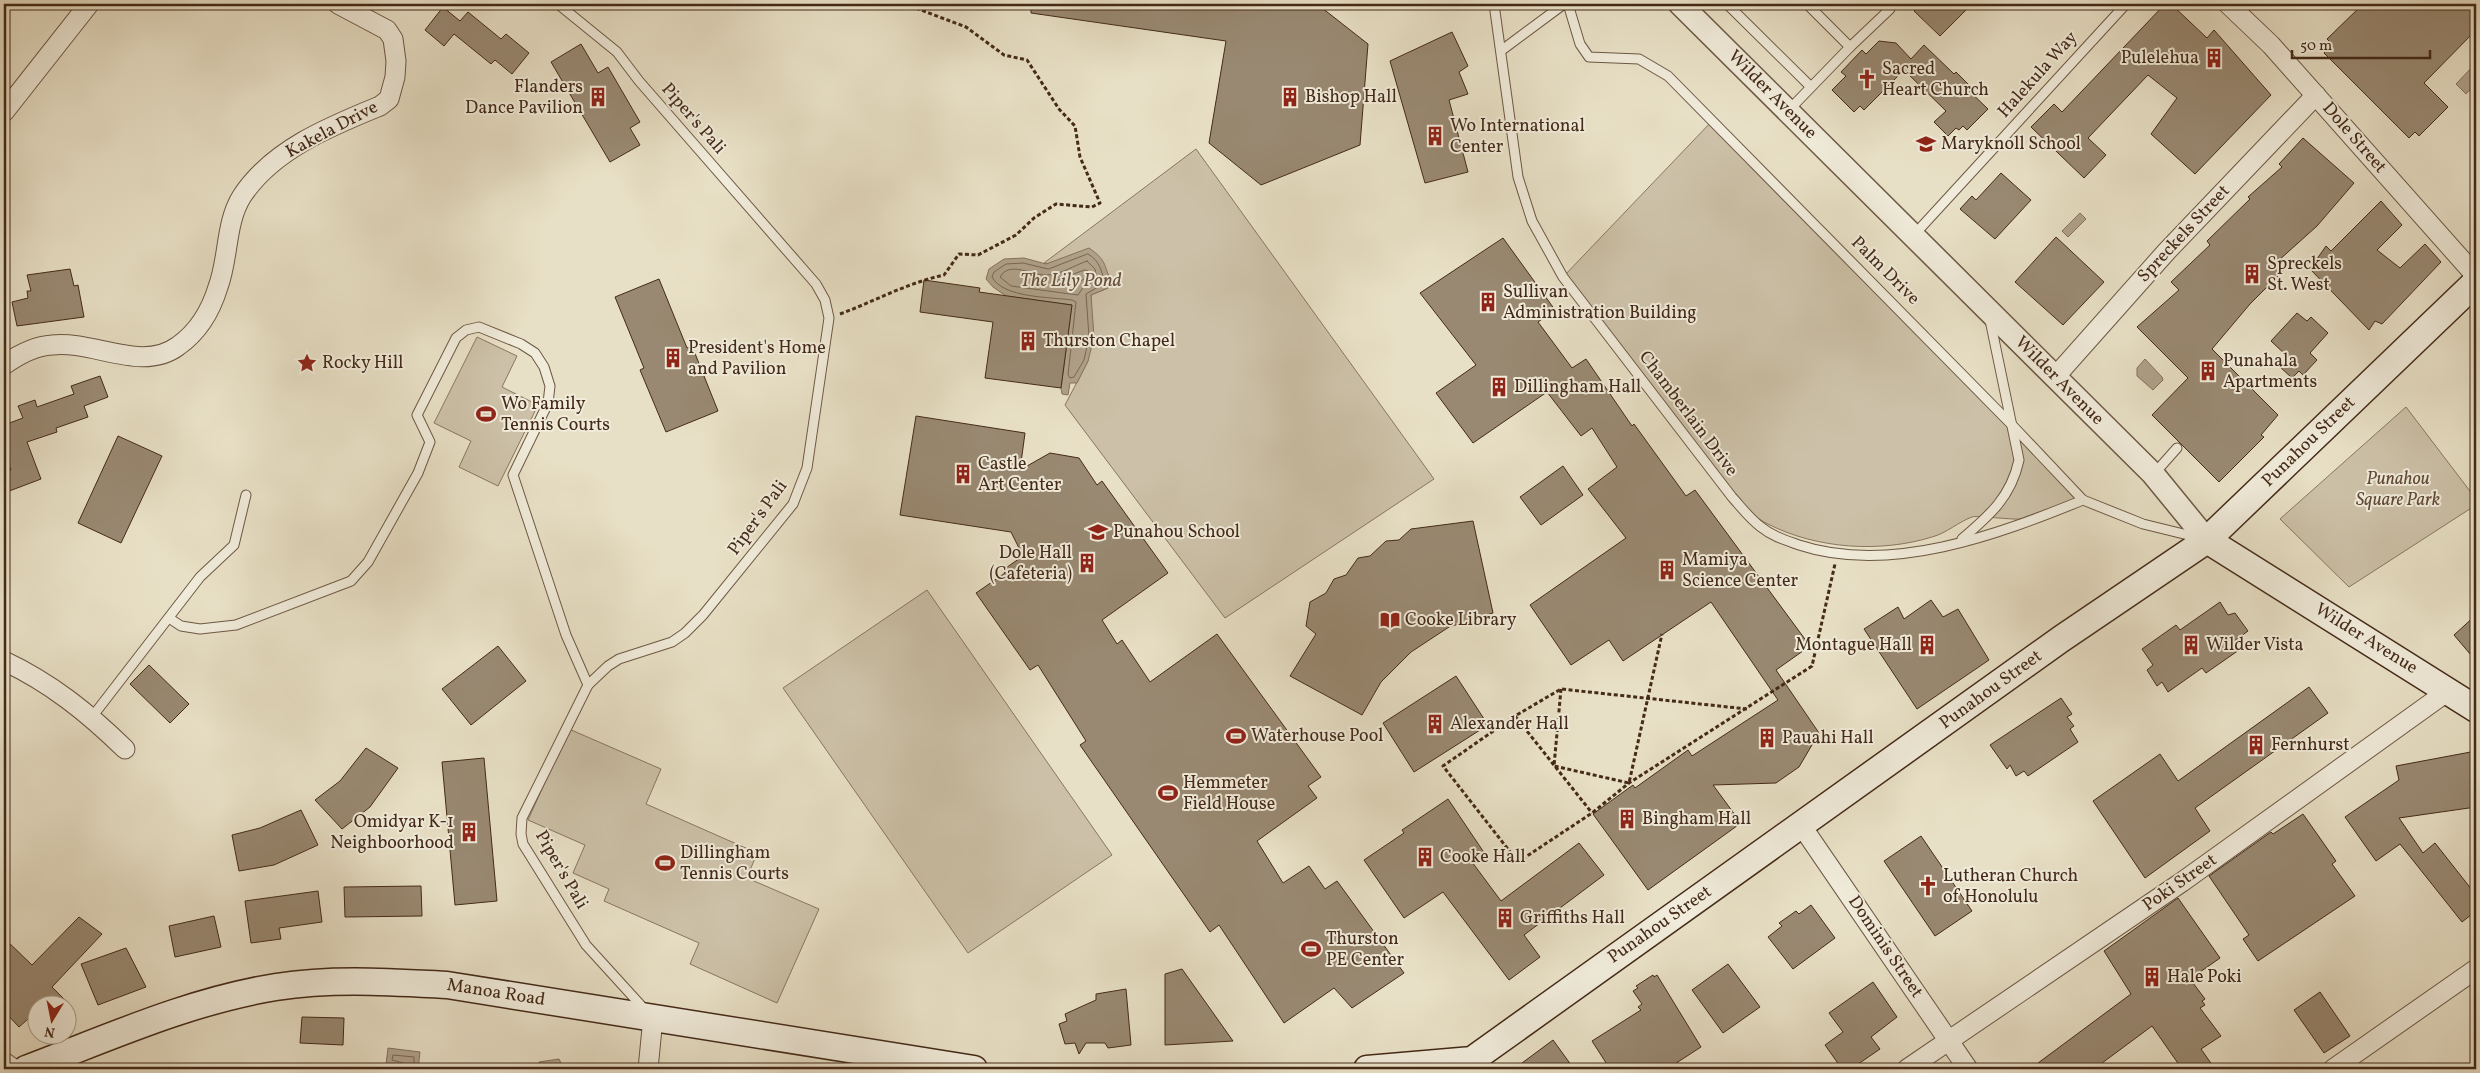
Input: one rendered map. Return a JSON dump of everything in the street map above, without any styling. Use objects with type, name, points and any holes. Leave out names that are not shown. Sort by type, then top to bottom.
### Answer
[{"type":"main road","name":"Punahou Street","points":[[1476,1065],[1801,825],[2062,639],[2208,540],[2476,282]]},
{"type":"main road","name":"Wilder Avenue","points":[[2208,540],[2476,709]]},
{"type":"main road","name":"Manoa Road","points":[[26,1069],[192,1006],[276,987],[361,980],[447,985],[653,1018],[899,1063],[974,1069]]},
{"type":"main road","points":[[1367,1069],[1476,1065]]},
{"type":"street","points":[[4,112],[89,4]]},
{"type":"street","name":"Kakela Drive","points":[[4,365],[30,350],[52,345],[75,345],[132,356],[157,356],[178,346],[199,328],[219,287],[232,218],[242,196],[270,164],[301,143],[380,106],[389,98],[396,70],[392,39],[388,30],[338,4]]},
{"type":"street","name":"Dole Street","points":[[2228,4],[2271,45],[2476,276]]},
{"type":"street","name":"Wilder Avenue","points":[[1682,5],[2153,474],[2208,540]]},
{"type":"street","name":"Spreckels Street","points":[[2055,377],[2161,258],[2316,95]]},
{"type":"street","points":[[4,661],[35,675],[92,717],[125,749]]},
{"type":"street","name":"Poki Street","points":[[1907,1069],[2182,882],[2448,691]]},
{"type":"street","name":"Dominis Street","points":[[1801,825],[1968,1069]]},
{"type":"street","points":[[2333,1069],[2476,969]]},
{"type":"street","points":[[648,1069],[653,1018]]},
{"type":"street","points":[[4,1062],[14,1069]]},
{"type":"lane","name":"Piper's Pali","points":[[558,4],[617,52],[639,81],[816,284],[825,300],[829,318],[807,468],[793,504],[703,616],[685,634],[672,642],[619,659],[588,684],[524,813],[521,834],[524,844],[586,945],[653,1018]]},
{"type":"lane","name":"Chamberlain Drive","points":[[1494,4],[1495,22],[1502,50],[1522,193],[1532,221],[1563,277],[1732,497],[1760,527],[1783,539],[1811,549],[1838,554],[1881,556],[1934,549],[1999,531],[2083,500]]},
{"type":"lane","points":[[1502,50],[1566,4]]},
{"type":"lane","name":"Palm Drive","points":[[1566,4],[1580,44],[1590,57],[1639,59],[1668,76],[2013,426],[2083,500],[2143,524],[2208,540]]},
{"type":"lane","points":[[1727,4],[1811,87]]},
{"type":"lane","points":[[1807,4],[1850,46]]},
{"type":"lane","points":[[1788,111],[1850,46],[1890,9],[1885,4]]},
{"type":"lane","name":"Halekula Way","points":[[1914,235],[2126,4]]},
{"type":"lane","points":[[1959,542],[1999,505],[2015,479],[2019,460],[1988,310]]},
{"type":"lane","points":[[169,618],[181,626],[200,629],[236,625],[351,581],[368,562],[418,473],[430,442],[417,415],[447,355],[456,338],[466,330],[479,327],[521,344],[535,353],[544,367],[550,386],[548,403],[513,475],[566,635],[588,684]]},
{"type":"lane","points":[[2153,474],[2177,448]]},
{"type":"lane","points":[[92,717],[200,577],[234,545],[246,495]]},
{"type":"path","points":[[829,318],[880,300],[916,281],[944,274],[959,254],[978,255],[1016,235],[1034,218],[1056,204],[1092,207],[1100,203],[1080,157],[1075,126],[1059,109],[1026,60],[1004,56],[966,27],[905,4]]},
{"type":"path","points":[[1747,709],[1561,689],[1515,716],[1443,766],[1518,862],[1592,812],[1629,783],[1747,709],[1812,666],[1838,554]]},
{"type":"path","points":[[1629,783],[1662,634]]},
{"type":"path","points":[[1554,766],[1561,689]]},
{"type":"path","points":[[1515,716],[1592,812]]},
{"type":"path","points":[[1554,766],[1629,783]]},
{"type":"green space","points":[[1713,120],[2083,500],[2052,512],[2029,518],[1972,517],[1932,537],[1912,542],[1870,547],[1828,543],[1807,539],[1787,532],[1758,519],[1732,497],[1563,277]]},
{"type":"green space","points":[[1196,149],[1434,479],[1225,618],[1065,405],[1088,361],[1091,295],[1108,288],[1111,282],[1107,272],[1044,263]]},
{"type":"green space","name":"Wo Family Tennis Courts","points":[[477,337],[517,356],[502,387],[538,405],[498,486],[459,467],[471,441],[434,423]]},
{"type":"green space","name":"Punahou Square Park","points":[[2406,407],[2476,499],[2476,505],[2349,587],[2280,519]]},
{"type":"green space","points":[[927,590],[1112,855],[968,953],[783,688]]},
{"type":"green space","name":"Dillingham Tennis Courts","points":[[569,729],[661,769],[646,804],[757,853],[747,878],[819,909],[777,1003],[690,964],[699,943],[604,901],[609,889],[573,873],[585,845],[528,820]]},
{"type":"water","points":[[2475,64],[2476,83],[2466,94],[2456,84]]},
{"type":"water","points":[[2080,213],[2086,219],[2068,237],[2062,231]]},
{"type":"water","name":"The Lily Pond","points":[[1089,248],[1102,259],[1111,282],[1108,288],[1091,295],[1094,337],[1088,361],[1077,383],[1070,383],[1068,395],[1062,394],[1061,388],[1072,305],[1006,296],[993,287],[986,279],[989,269],[1004,259],[1024,258],[1046,264]]},
{"type":"water","points":[[2145,359],[2163,380],[2153,390],[2137,376],[2137,368]]},
{"type":"water","points":[[388,1048],[420,1052],[418,1069],[386,1065]]},
{"type":"water","points":[[559,1059],[562,1065],[571,1065],[570,1069],[540,1069],[539,1062]]},
{"type":"building","name":"Bishop Hall","points":[[1031,4],[1317,4],[1368,44],[1360,145],[1261,185],[1209,143],[1226,41],[1031,13]]},
{"type":"building","points":[[1922,4],[1972,4],[1940,36],[1914,11]]},
{"type":"building","points":[[2165,4],[2171,4],[2207,38],[2214,30],[2271,95],[2195,174],[2151,134],[2177,98],[2148,75],[2088,138],[2106,155],[2084,178],[2031,127],[2054,104],[2062,112]]},
{"type":"building","points":[[2363,4],[2469,4],[2476,11],[2476,30],[2424,83],[2448,107],[2419,136],[2415,132],[2409,138],[2324,53],[2332,44],[2327,39]]},
{"type":"building","points":[[443,7],[460,21],[468,12],[501,39],[506,34],[529,53],[512,74],[495,60],[491,64],[454,34],[444,46],[425,30]]},
{"type":"building","name":"Wo International Center","points":[[1452,32],[1468,66],[1459,72],[1468,94],[1449,100],[1468,172],[1425,183],[1390,61]]},
{"type":"building","points":[[1879,41],[1896,43],[1911,59],[1924,45],[1954,74],[1956,72],[1969,85],[1966,88],[1988,109],[1967,130],[1963,126],[1959,130],[1956,128],[1948,136],[1934,122],[1946,111],[1904,70],[1864,110],[1860,106],[1854,112],[1832,90],[1846,76],[1841,72],[1862,50],[1866,54]]},
{"type":"building","name":"Flanders Dance Pavilion","points":[[581,44],[598,73],[608,67],[640,122],[630,128],[640,145],[610,162],[551,62]]},
{"type":"building","points":[[2303,138],[2354,183],[2317,226],[2278,261],[2285,269],[2250,304],[2212,349],[2278,415],[2261,435],[2264,437],[2219,482],[2152,415],[2188,378],[2137,327],[2179,290],[2171,282],[2210,245],[2207,241],[2250,199],[2248,197],[2282,167],[2279,164]]},
{"type":"building","points":[[2001,173],[2031,200],[1995,239],[1960,209],[1972,196],[1976,200]]},
{"type":"building","points":[[2381,201],[2402,225],[2377,250],[2400,268],[2425,244],[2441,262],[2382,324],[2375,321],[2369,330],[2310,269],[2326,246],[2331,251]]},
{"type":"building","points":[[2056,237],[2104,282],[2063,325],[2015,282]]},
{"type":"building","points":[[1503,238],[1555,310],[1538,322],[1572,368],[1586,359],[1632,426],[1634,424],[1686,496],[1695,490],[1810,646],[1776,670],[1819,733],[1799,767],[1776,783],[1713,785],[1741,823],[1648,890],[1593,814],[1633,785],[1635,788],[1688,750],[1692,756],[1778,700],[1711,602],[1623,661],[1609,640],[1571,665],[1530,605],[1626,538],[1588,489],[1617,467],[1592,428],[1581,436],[1547,392],[1473,443],[1436,393],[1476,365],[1420,293]]},
{"type":"building","points":[[70,269],[74,286],[78,285],[84,317],[17,326],[12,302],[28,298],[27,291],[31,291],[27,275]]},
{"type":"building","name":"President's Home and Pavilion","points":[[659,279],[687,348],[692,346],[718,411],[666,432],[640,370],[644,368],[615,297]]},
{"type":"building","name":"Thurston Chapel","points":[[924,280],[980,288],[979,292],[1072,305],[1061,388],[985,378],[993,322],[920,312]]},
{"type":"building","points":[[2297,313],[2307,321],[2311,317],[2328,333],[2310,353],[2317,360],[2303,375],[2299,371],[2292,378],[2279,366],[2288,357],[2271,341]]},
{"type":"building","points":[[100,376],[108,397],[84,406],[88,417],[56,428],[57,432],[27,442],[41,479],[4,493],[4,473],[11,470],[4,451],[4,425],[23,418],[18,406],[35,400],[37,407],[74,394],[71,386]]},
{"type":"building","points":[[916,416],[1025,433],[1020,470],[1050,453],[1079,458],[1097,485],[1102,481],[1168,573],[1102,620],[1117,644],[1122,640],[1150,682],[1217,634],[1321,777],[1308,786],[1317,798],[1257,841],[1283,883],[1309,866],[1325,889],[1337,881],[1404,973],[1352,1008],[1334,988],[1284,1023],[1219,925],[1210,932],[1080,745],[1086,741],[1038,665],[1030,670],[976,593],[1005,573],[1003,570],[1023,556],[1011,532],[900,515]]},
{"type":"building","points":[[118,436],[162,456],[121,543],[78,523]]},
{"type":"building","points":[[1563,466],[1583,495],[1541,525],[1520,497]]},
{"type":"building","name":"Cooke Library","points":[[1473,521],[1493,613],[1449,627],[1411,652],[1381,682],[1362,715],[1290,676],[1316,634],[1306,626],[1310,602],[1326,593],[1334,579],[1346,575],[1358,558],[1370,556],[1386,541],[1399,540],[1411,529]]},
{"type":"building","name":"Montague Hall","points":[[1931,600],[1943,617],[1958,609],[1989,660],[1917,709],[1864,629],[1898,607],[1904,619]]},
{"type":"building","name":"Wilder Vista","points":[[2220,602],[2228,615],[2235,613],[2248,631],[2233,642],[2239,650],[2206,673],[2202,668],[2168,692],[2162,682],[2157,686],[2147,670],[2153,665],[2142,649],[2176,625],[2180,630]]},
{"type":"building","points":[[2476,615],[2476,661],[2454,635]]},
{"type":"building","points":[[498,646],[526,681],[471,725],[442,689]]},
{"type":"building","points":[[149,665],[189,704],[170,723],[130,684]]},
{"type":"building","name":"Alexander Hall","points":[[1456,676],[1488,725],[1414,772],[1383,723]]},
{"type":"building","points":[[2309,687],[2328,713],[2195,808],[2210,831],[2145,878],[2093,801],[2160,754],[2178,781]]},
{"type":"building","points":[[2061,698],[2072,714],[2067,717],[2074,726],[2070,729],[2078,742],[2028,776],[2024,771],[2016,776],[2010,765],[2007,769],[1990,745]]},
{"type":"building","name":"Omidyar K-1 Neighboorhood","points":[[366,748],[398,768],[370,807],[342,829],[315,800],[340,781]]},
{"type":"building","points":[[2476,751],[2476,807],[2399,818],[2423,853],[2435,843],[2476,895],[2476,911],[2462,922],[2400,844],[2376,861],[2345,817],[2399,780],[2396,766]]},
{"type":"building","name":"Omidyar K-1 Neighboorhood","points":[[484,758],[497,901],[455,905],[442,762]]},
{"type":"building","points":[[1448,799],[1485,854],[1472,862],[1501,901],[1579,843],[1604,875],[1524,935],[1540,957],[1509,980],[1443,892],[1404,918],[1364,860],[1404,833],[1402,830]]},
{"type":"building","name":"Omidyar K-1 Neighboorhood","points":[[301,810],[318,845],[274,865],[239,871],[232,835],[260,828]]},
{"type":"building","points":[[2303,814],[2336,861],[2332,864],[2355,896],[2258,961],[2243,939],[2249,935],[2209,876],[2271,832],[2273,834]]},
{"type":"building","name":"Lutheran Church of Honolulu","points":[[1921,836],[1972,911],[1935,936],[1884,861]]},
{"type":"building","name":"Omidyar K-1 Neighboorhood","points":[[421,886],[422,916],[345,917],[344,887]]},
{"type":"building","name":"Omidyar K-1 Neighboorhood","points":[[318,891],[322,922],[279,928],[281,939],[251,943],[245,901]]},
{"type":"building","points":[[2178,898],[2220,958],[2190,979],[2205,999],[2202,1001],[2205,1005],[2200,1008],[2221,1036],[2201,1049],[2215,1069],[2182,1069],[2152,1026],[2094,1069],[2030,1069],[2131,994],[2104,951]]},
{"type":"building","points":[[1811,905],[1835,938],[1793,969],[1768,937],[1782,926],[1779,923],[1796,911],[1799,914]]},
{"type":"building","points":[[214,916],[221,947],[175,957],[169,926]]},
{"type":"building","points":[[79,917],[102,934],[52,987],[61,996],[28,996],[28,1019],[19,1027],[4,1011],[4,938],[32,965]]},
{"type":"building","points":[[126,948],[146,987],[98,1005],[81,964]]},
{"type":"building","points":[[1728,964],[1760,1007],[1723,1033],[1692,990]]},
{"type":"building","points":[[1182,969],[1233,1041],[1165,1045],[1165,974]]},
{"type":"building","points":[[1653,975],[1654,977],[1657,975],[1701,1047],[1667,1069],[1610,1069],[1592,1041],[1641,1010],[1638,1007],[1642,1004],[1633,991],[1638,988],[1636,986]]},
{"type":"building","points":[[1873,982],[1897,1017],[1871,1037],[1880,1049],[1851,1069],[1842,1069],[1825,1045],[1843,1032],[1829,1013]]},
{"type":"building","points":[[1126,989],[1131,1045],[1108,1048],[1105,1043],[1086,1043],[1079,1054],[1075,1043],[1065,1044],[1059,1024],[1067,1021],[1065,1014],[1096,1000],[1096,994]]},
{"type":"building","points":[[2320,992],[2350,1036],[2324,1053],[2294,1010]]},
{"type":"building","points":[[302,1017],[344,1018],[343,1045],[300,1043]]},
{"type":"building","points":[[1553,1040],[1574,1069],[1514,1069]]},
{"type":"place","name":"Pulelehua","points":[[2214,58]]},
{"type":"place","name":"Sacred Heart Church","points":[[1867,79]]},
{"type":"place","name":"Flanders Dance Pavilion","points":[[598,97]]},
{"type":"place","name":"Bishop Hall","points":[[1290,97]]},
{"type":"place","name":"Wo International Center","points":[[1435,136]]},
{"type":"place","name":"Maryknoll School","points":[[1926,144]]},
{"type":"place","name":"Spreckels St. West","points":[[2252,274]]},
{"type":"place","name":"Sullivan Administration Building","points":[[1488,302]]},
{"type":"place","name":"Thurston Chapel","points":[[1028,341]]},
{"type":"place","name":"President's Home and Pavilion","points":[[673,358]]},
{"type":"place","name":"Rocky Hill","points":[[307,363]]},
{"type":"place","name":"Punahala Apartments","points":[[2208,371]]},
{"type":"place","name":"Dillingham Hall","points":[[1499,387]]},
{"type":"place","name":"Wo Family Tennis Courts","points":[[486,414]]},
{"type":"place","name":"Castle Art Center","points":[[963,474]]},
{"type":"place","name":"Punahou School","points":[[1098,532]]},
{"type":"place","name":"Dole Hall (Cafeteria)","points":[[1087,563]]},
{"type":"place","name":"Mamiya Science Center","points":[[1667,570]]},
{"type":"place","name":"Cooke Library","points":[[1390,620]]},
{"type":"place","name":"Montague Hall","points":[[1927,645]]},
{"type":"place","name":"Wilder Vista","points":[[2191,645]]},
{"type":"place","name":"Alexander Hall","points":[[1435,724]]},
{"type":"place","name":"Waterhouse Pool","points":[[1236,736]]},
{"type":"place","name":"Pauahi Hall","points":[[1767,738]]},
{"type":"place","name":"Fernhurst","points":[[2256,745]]},
{"type":"place","name":"Hemmeter Field House","points":[[1168,793]]},
{"type":"place","name":"Bingham Hall","points":[[1627,819]]},
{"type":"place","name":"Omidyar K-1 Neighboorhood","points":[[469,832]]},
{"type":"place","name":"Cooke Hall","points":[[1425,857]]},
{"type":"place","name":"Dillingham Tennis Courts","points":[[665,863]]},
{"type":"place","name":"Lutheran Church of Honolulu","points":[[1928,886]]},
{"type":"place","name":"Griffiths Hall","points":[[1505,918]]},
{"type":"place","name":"Thurston PE Center","points":[[1311,949]]},
{"type":"place","name":"Hale Poki","points":[[2152,977]]}]
